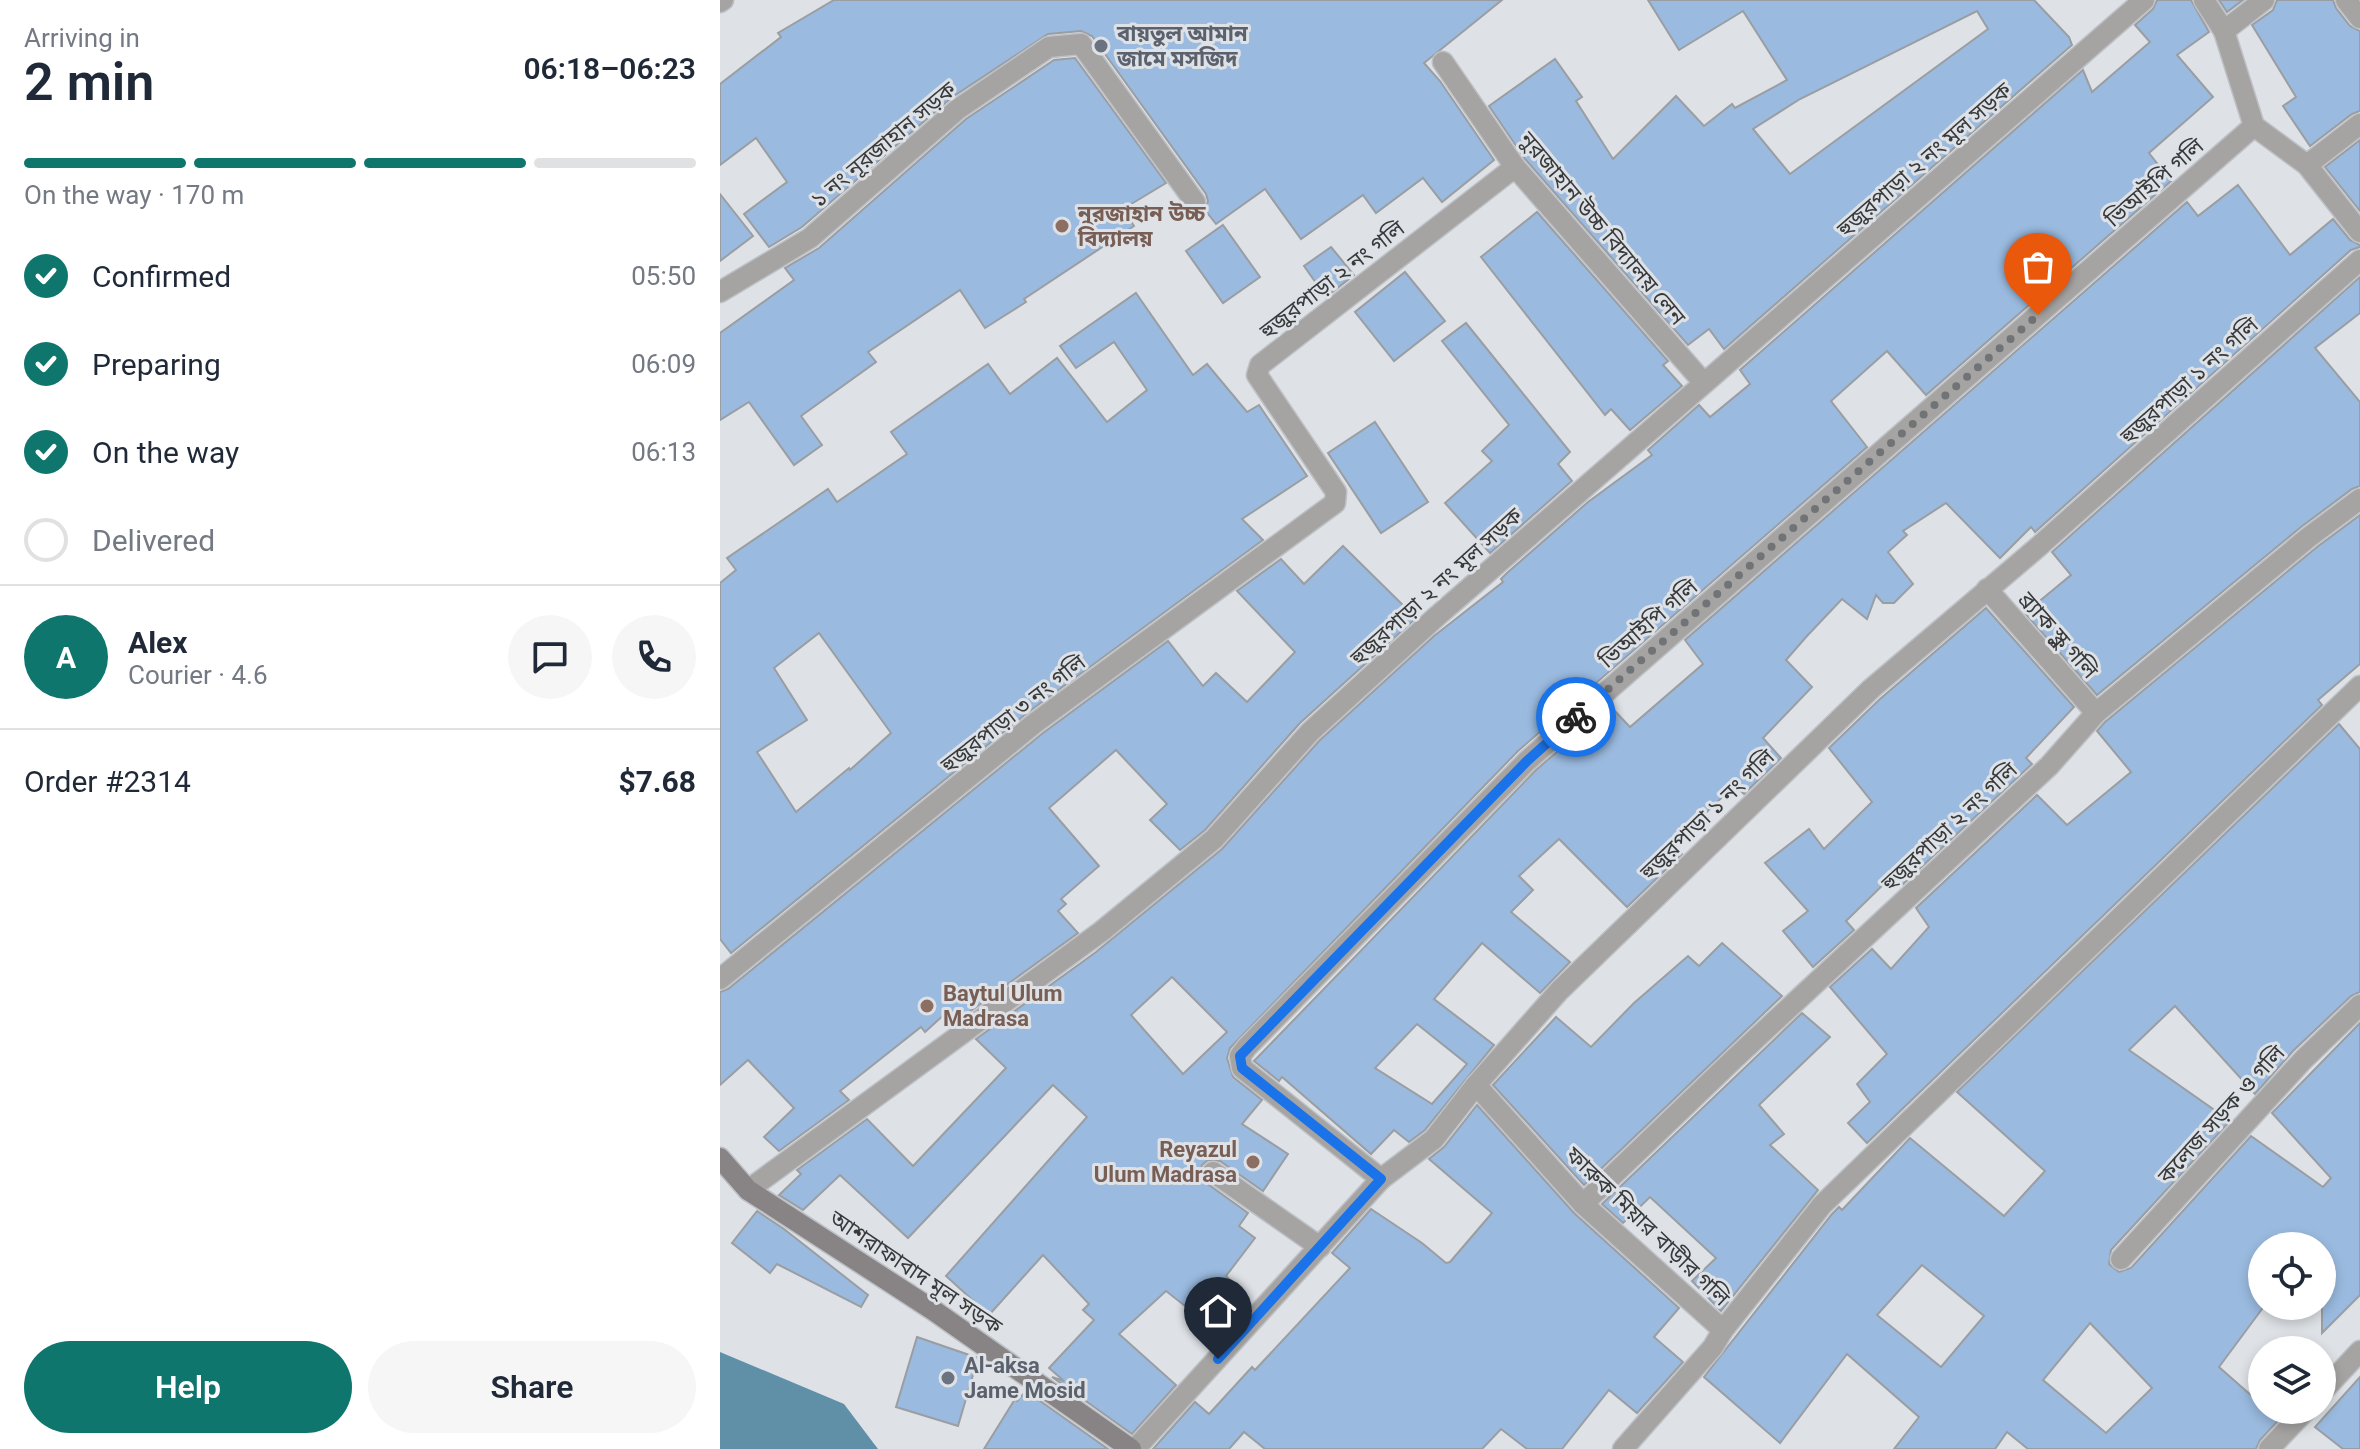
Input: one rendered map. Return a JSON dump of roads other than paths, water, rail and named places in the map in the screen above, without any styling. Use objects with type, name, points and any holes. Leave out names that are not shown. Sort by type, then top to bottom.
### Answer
[{"type":"street","name":"হুজুরপাড়া ২ নং মূল সড়ক","points":[[748,1190],[1102,931],[1214,839],[1310,732],[1447,608],[2144,0]]},
{"type":"street","points":[[2204,0],[2224,31],[2254,126],[2307,165],[2360,232]]},
{"type":"street","points":[[2224,31],[2264,0]]},
{"type":"street","points":[[2346,0],[2360,18]]},
{"type":"street","name":"১ নং নূরজাহান সড়ক","points":[[720,292],[810,238],[971,100],[1049,47],[1081,44],[1195,202]]},
{"type":"street","name":"নুরজাহান উচ্চ বিদ্যালয় লেন","points":[[1443,62],[1515,167],[1703,382]]},
{"type":"street","points":[[2307,165],[2360,124]]},
{"type":"street","name":"ভিআইপি গলি","points":[[1381,1179],[1242,1068],[1240,1056],[1247,1047],[1527,761],[2254,126]]},
{"type":"street","name":"হুজুরপাড়া ২ নং গলি","points":[[1336,492],[1257,375],[1260,365],[1515,167]]},
{"type":"street","name":"হুজুরপাড়া ১ নং গলি","points":[[1133,1449],[1381,1179],[1434,1139],[1476,1085],[1581,969],[1871,689],[2038,547],[2360,260]]},
{"type":"street","name":"হুজুরপাড়া ৩ নং গলি","points":[[720,979],[1035,723],[1335,503],[1336,492]]},
{"type":"street","name":"হুজুরপাড়া ২ নং গলি","points":[[1583,1204],[1745,1048],[2049,766],[2096,713],[2309,537],[2360,499]]},
{"type":"street","name":"ব্র্যাক স্কুল গলি","points":[[1987,589],[2096,713]]},
{"type":"street","points":[[1623,1449],[1713,1347],[1723,1330],[1822,1205],[2360,686]]},
{"type":"street","name":"কলেজ সড়ক ও গলি","points":[[2121,1259],[2303,1060],[2360,1005]]},
{"type":"street","name":"ফারুক মিয়ার বাড়ীর গলি","points":[[1476,1085],[1583,1204],[1723,1330]]},
{"type":"street","name":"আশরাফাবাদ মূল সড়ক","points":[[720,1158],[748,1190],[933,1310],[1133,1449]]},
{"type":"street","points":[[1213,1172],[1320,1247]]},
{"type":"street","points":[[2336,1377],[2360,1351]]},
{"type":"street","points":[[2269,1449],[2293,1424]]},
{"type":"water","points":[[720,1352],[844,1404],[878,1449],[720,1449]]},
{"type":"place","name":"বায়তুল আমান জামে মসজিদ","points":[[1101,46]]},
{"type":"place","name":"নুরজাহান উচ্চ বিদ্যালয়","points":[[1062,226]]},
{"type":"place","name":"Baytul Ulum Madrasa","points":[[927,1006]]},
{"type":"place","name":"Reyazul Ulum Madrasa","points":[[1253,1162]]},
{"type":"place","name":"Al-aksa Jame Mosid","points":[[948,1378]]}]
